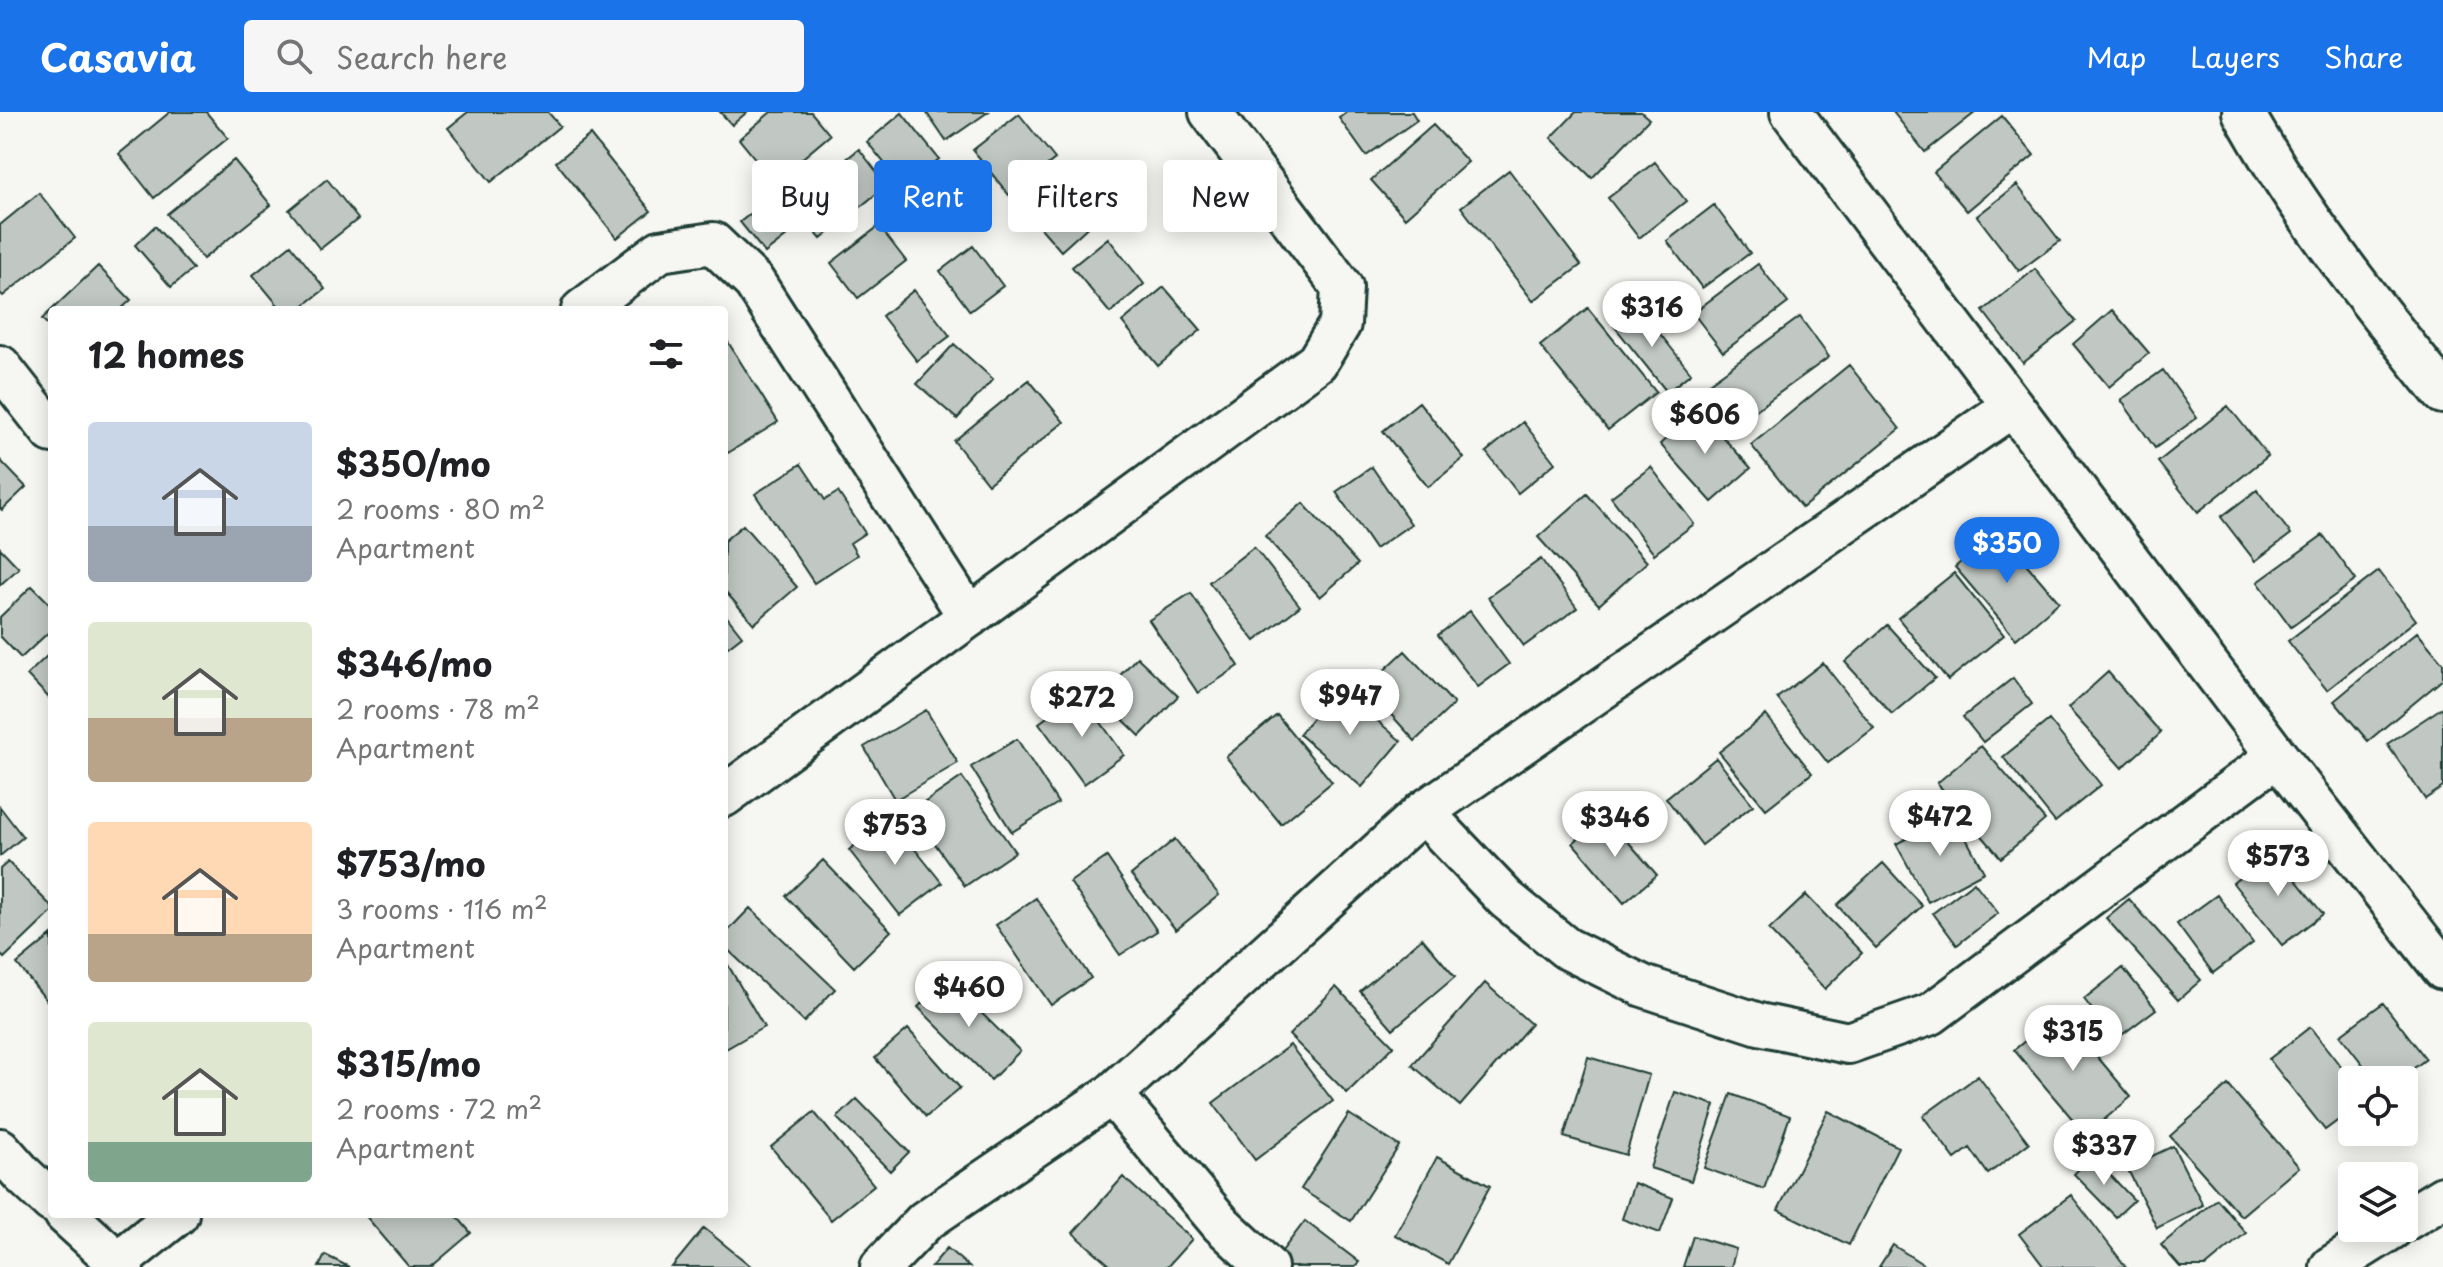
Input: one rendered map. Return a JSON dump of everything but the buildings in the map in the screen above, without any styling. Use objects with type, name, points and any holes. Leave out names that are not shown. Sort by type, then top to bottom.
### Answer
[{"type":"street","points":[[728,793],[1317,362],[1340,324],[1342,287],[1210,112]]},
{"type":"street","points":[[1791,112],[2277,756],[2443,969]]},
{"type":"street","points":[[2243,112],[2264,149],[2350,276],[2443,393]]},
{"type":"street","points":[[587,306],[660,251],[713,243],[754,282],[969,617]]},
{"type":"street","points":[[0,366],[48,427]]},
{"type":"street","points":[[881,1267],[925,1221],[1112,1094],[1423,812],[2013,406]]},
{"type":"street","points":[[1423,812],[1506,899],[1566,948],[1643,986],[1759,1024],[1848,1043],[1931,1014],[2277,756]]},
{"type":"street","points":[[1112,1094],[1221,1224],[1267,1267]]},
{"type":"street","points":[[0,1149],[48,1198]]},
{"type":"street","points":[[2418,1212],[2443,1197]]},
{"type":"street","points":[[69,1218],[120,1264],[173,1218]]},
{"type":"street","points":[[2331,1267],[2371,1242]]}]
